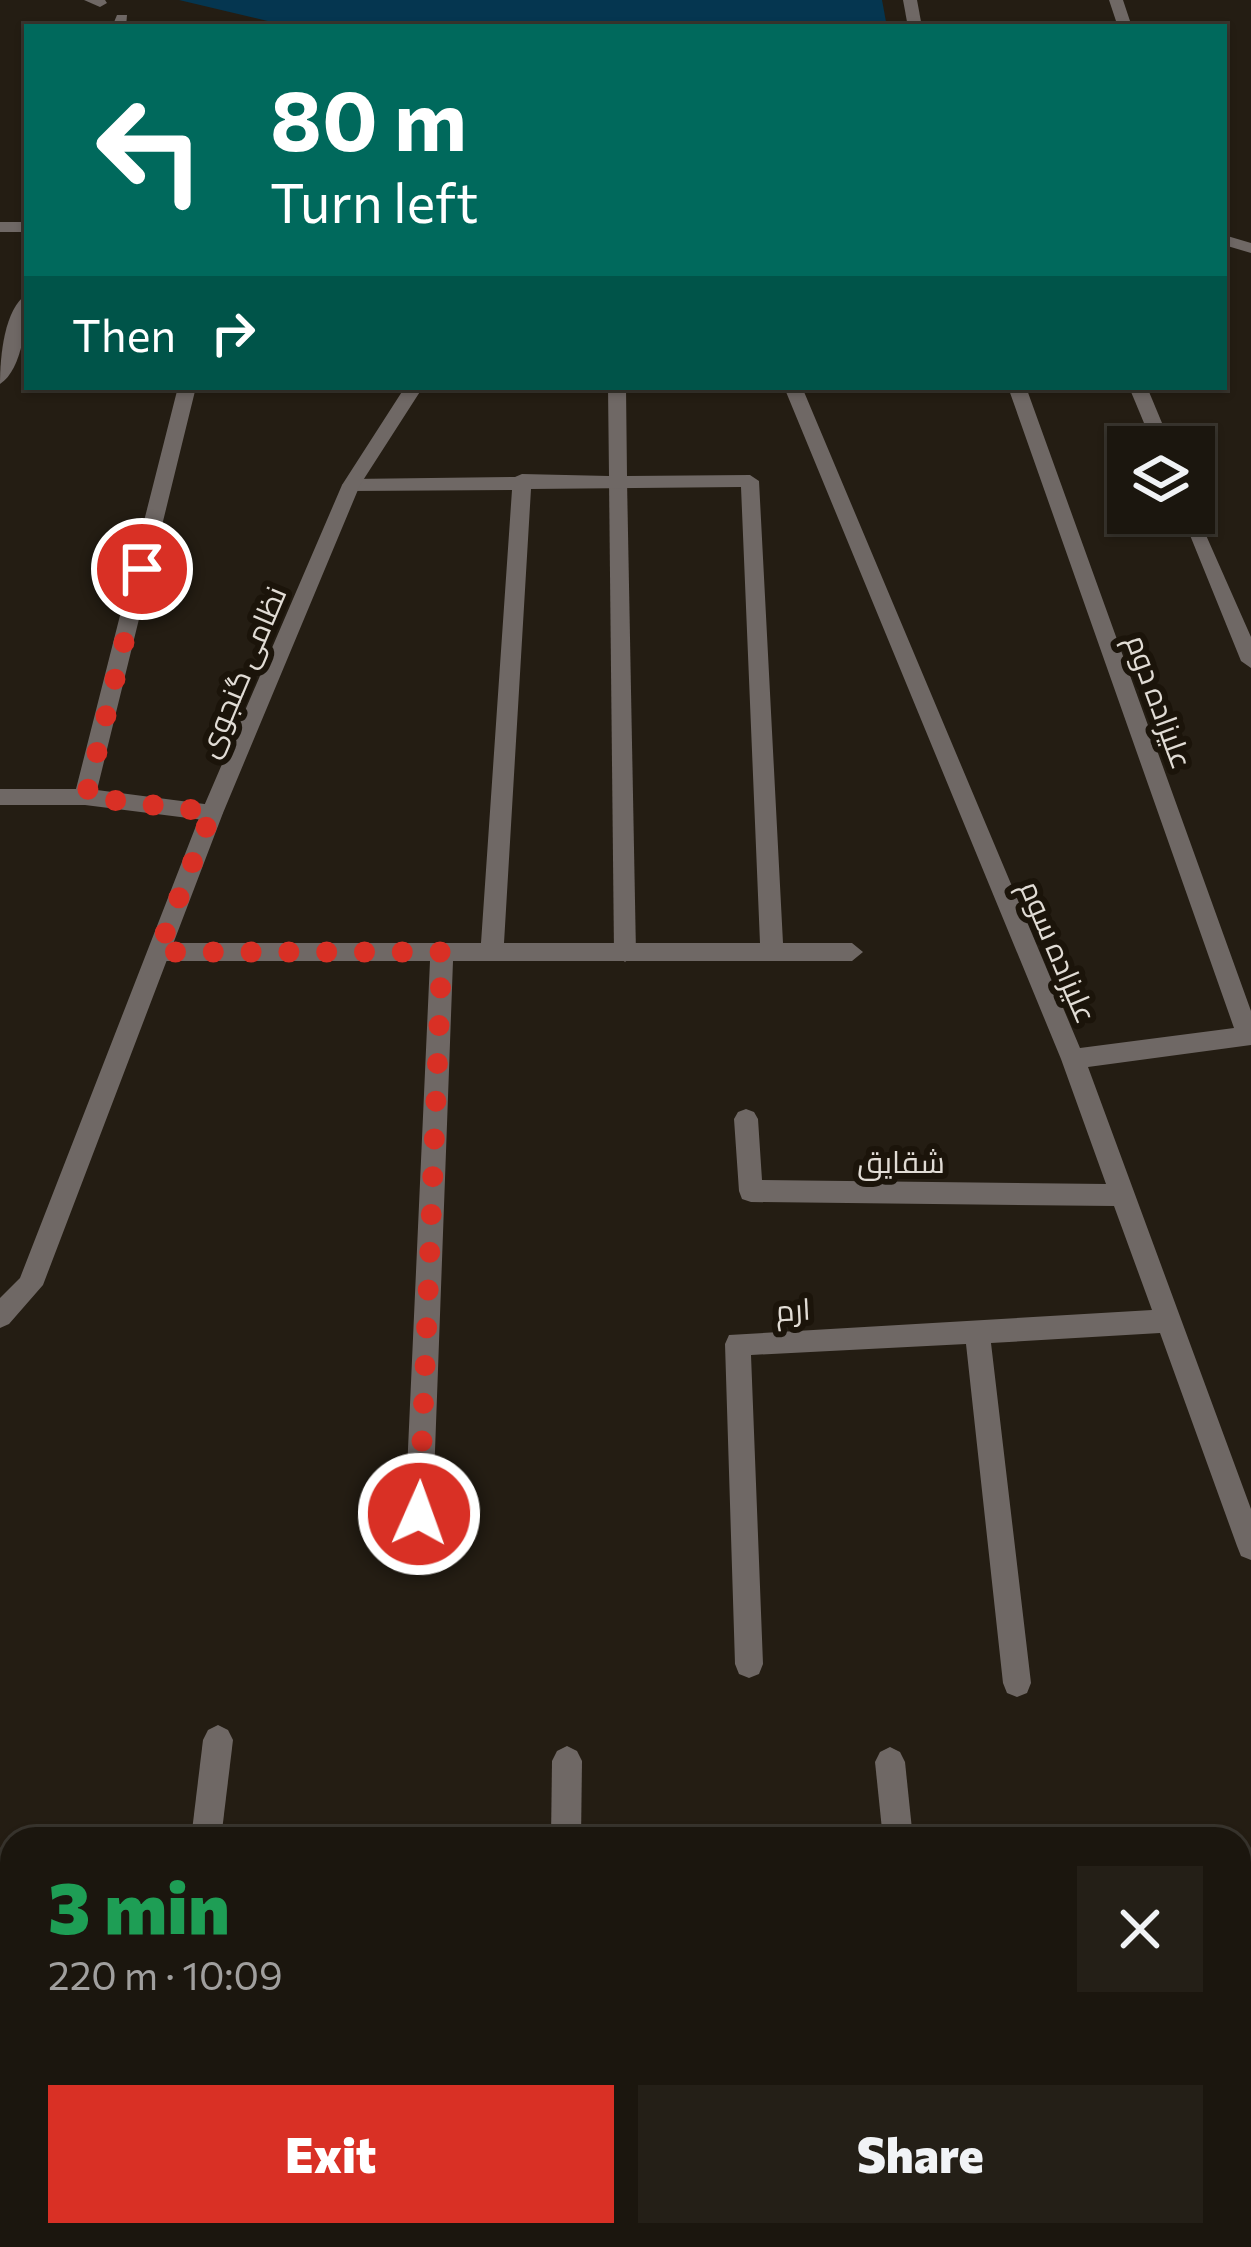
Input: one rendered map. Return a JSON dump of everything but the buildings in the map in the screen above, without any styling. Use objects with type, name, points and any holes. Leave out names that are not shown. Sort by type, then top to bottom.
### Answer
[{"type":"street","points":[[0,378],[24,308]]},
{"type":"street","points":[[86,797],[186,390]]},
{"type":"street","name":"نظامی گنجوی","points":[[0,1316],[31,1285],[212,812],[351,485],[412,390]]},
{"type":"street","points":[[617,390],[625,953]]},
{"type":"street","name":"علیزاده سوم","points":[[794,390],[1073,1059],[1251,1546]]},
{"type":"street","name":"علیزاده دوم","points":[[1018,390],[1250,1035]]},
{"type":"street","points":[[1139,390],[1154,426]]},
{"type":"street","points":[[351,485],[522,480],[750,482],[772,953]]},
{"type":"street","points":[[492,953],[522,480]]},
{"type":"street","points":[[1199,534],[1251,661]]},
{"type":"street","points":[[0,797],[86,797],[212,812]]},
{"type":"street","points":[[158,952],[852,952]]},
{"type":"street","points":[[417,1560],[442,952]]},
{"type":"street","points":[[1073,1059],[1250,1035]]},
{"type":"street","name":"شقایق","points":[[746,1119],[751,1191],[1123,1195]]},
{"type":"street","name":"ارم","points":[[749,1664],[738,1344],[1171,1321]]},
{"type":"street","points":[[977,1331],[1017,1683]]},
{"type":"street","points":[[207,1827],[218,1740]]},
{"type":"street","points":[[566,1827],[567,1761]]},
{"type":"street","points":[[890,1762],[897,1827]]},
{"type":"water","points":[[179,0],[882,0],[886,24],[280,24]]},
{"type":"route","points":[[142,569],[86,797],[212,812],[158,952],[442,952],[419,1514]]}]
